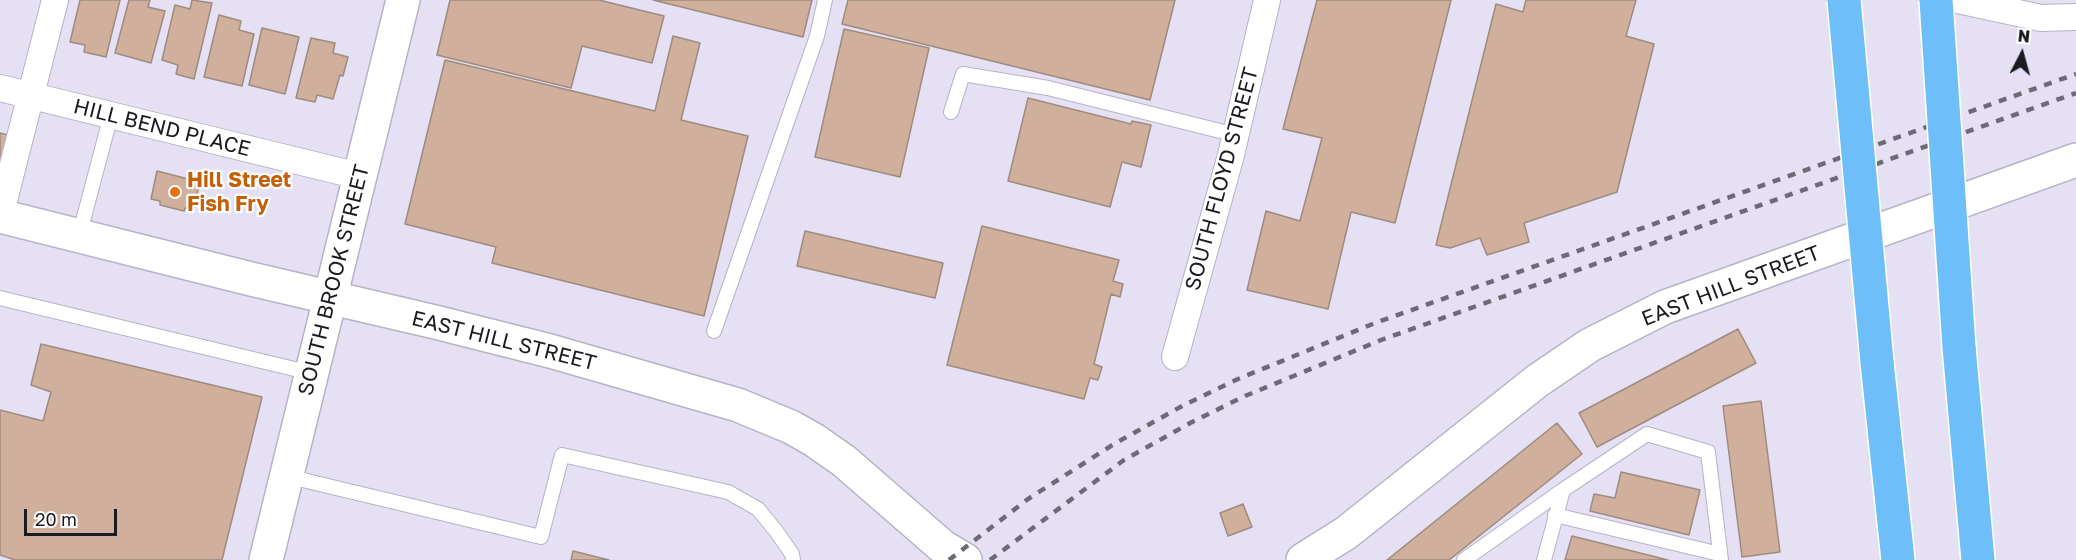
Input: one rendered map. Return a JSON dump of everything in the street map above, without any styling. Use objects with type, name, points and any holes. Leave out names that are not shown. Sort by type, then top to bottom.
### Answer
[{"type":"highway","points":[[1844,0],[1877,362],[1898,560]]},
{"type":"highway","points":[[1936,0],[1959,347],[1978,560]]},
{"type":"street","points":[[0,216],[55,0]]},
{"type":"street","name":"SOUTH BROOK STREET","points":[[266,560],[403,0]]},
{"type":"street","name":"SOUTH FLOYD STREET","points":[[1175,357],[1236,135],[1267,0]]},
{"type":"street","points":[[1958,0],[2031,8],[2041,18],[2076,17]]},
{"type":"street","name":"HILL BEND PLACE","points":[[0,88],[359,176]]},
{"type":"street","name":"EAST HILL STREET","points":[[1303,560],[1346,533],[1537,381],[1590,345],[1665,308],[2076,160]]},
{"type":"street","name":"EAST HILL STREET","points":[[0,216],[550,351],[748,409],[791,427],[814,440],[844,461],[935,541],[965,560]]},
{"type":"lane","points":[[714,331],[818,36],[825,0]]},
{"type":"lane","points":[[951,112],[963,74],[1048,88],[1236,135]]},
{"type":"lane","points":[[79,236],[111,115]]},
{"type":"lane","points":[[0,298],[311,373]]},
{"type":"lane","points":[[1464,560],[1647,434],[1708,452],[1720,557],[1556,515]]},
{"type":"lane","points":[[286,476],[541,537],[562,455],[728,492],[758,509],[792,554],[793,560]]},
{"type":"lane","points":[[1544,560],[1563,490]]},
{"type":"building","points":[[80,0],[120,0],[106,57],[84,52],[85,45],[70,42]]},
{"type":"building","points":[[129,0],[150,0],[148,7],[165,11],[151,63],[115,53]]},
{"type":"building","points":[[192,0],[212,3],[194,79],[176,74],[178,65],[162,60],[175,5],[190,9]]},
{"type":"building","points":[[450,0],[599,0],[664,16],[652,63],[582,46],[571,88],[437,55]]},
{"type":"building","points":[[653,0],[812,0],[803,37]]},
{"type":"building","points":[[848,0],[1175,0],[1150,100],[842,24]]},
{"type":"building","points":[[1317,0],[1451,0],[1395,223],[1351,212],[1328,309],[1247,290],[1266,211],[1300,221],[1322,138],[1283,129]]},
{"type":"building","points":[[1526,0],[1636,0],[1626,36],[1654,44],[1617,192],[1524,223],[1529,242],[1487,255],[1480,238],[1450,248],[1436,245],[1496,4],[1523,12]]},
{"type":"building","points":[[219,15],[241,21],[239,30],[254,34],[242,86],[204,77]]},
{"type":"building","points":[[262,28],[299,37],[285,94],[249,85]]},
{"type":"building","points":[[844,29],[929,48],[900,177],[815,157]]},
{"type":"building","points":[[673,36],[700,43],[681,120],[748,136],[704,316],[492,263],[496,247],[405,224],[445,60],[655,111]]},
{"type":"building","points":[[311,38],[335,43],[333,53],[348,57],[333,99],[317,95],[315,102],[296,98]]},
{"type":"building","points":[[1028,98],[1131,124],[1132,121],[1151,125],[1141,167],[1122,162],[1110,207],[1008,181]]},
{"type":"building","points":[[0,133],[12,136],[0,178]]},
{"type":"building","points":[[157,171],[200,182],[193,210],[185,208],[184,211],[160,205],[160,201],[151,199]]},
{"type":"building","points":[[982,226],[1119,260],[1113,281],[1123,284],[1120,297],[1111,294],[1094,364],[1102,367],[1098,380],[1090,378],[1084,399],[947,365]]},
{"type":"building","points":[[805,231],[943,263],[935,298],[797,266]]},
{"type":"building","points":[[1738,329],[1756,363],[1597,447],[1579,413]]},
{"type":"building","points":[[41,344],[262,397],[222,560],[15,560],[0,555],[0,410],[43,421],[51,392],[31,385]]},
{"type":"building","points":[[1761,401],[1780,552],[1742,557],[1723,406]]},
{"type":"building","points":[[1557,423],[1582,454],[1449,560],[1387,560]]},
{"type":"building","points":[[1621,472],[1700,490],[1689,535],[1590,511],[1594,494],[1615,498]]},
{"type":"building","points":[[1243,504],[1252,527],[1228,536],[1220,513]]},
{"type":"building","points":[[1572,536],[1668,560],[1565,560]]},
{"type":"building","points":[[573,551],[609,560],[571,560]]},
{"type":"railway","points":[[949,560],[1028,499],[1114,444],[1184,405],[1238,379],[1375,323],[2076,74]]},
{"type":"railway","points":[[990,560],[1124,460],[1245,396],[1381,340],[2076,93]]},
{"type":"place","name":"Hill Street Fish Fry","points":[[175,192]]}]
